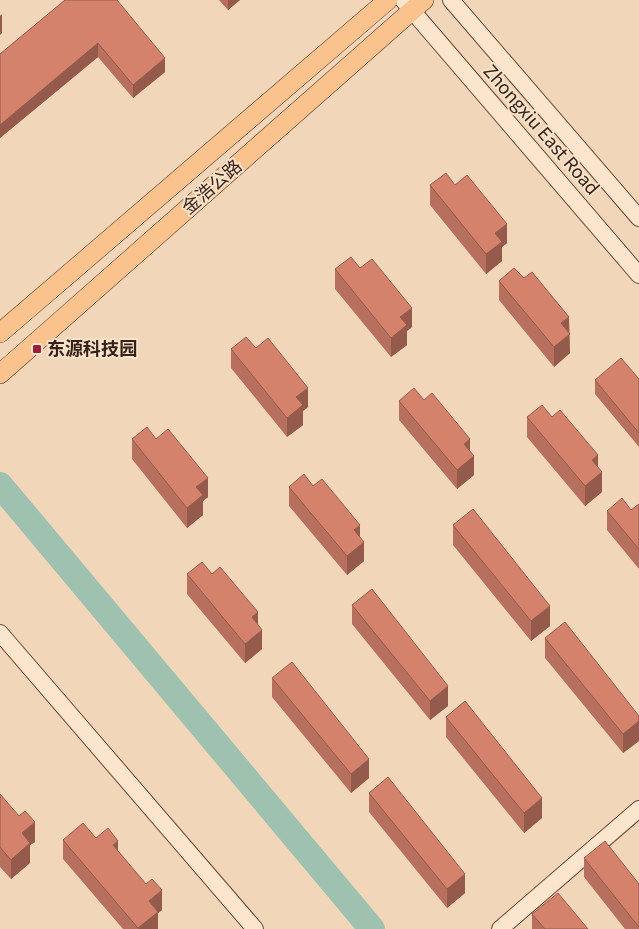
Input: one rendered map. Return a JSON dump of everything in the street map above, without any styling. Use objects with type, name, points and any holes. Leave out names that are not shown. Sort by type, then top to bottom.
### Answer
[{"type":"main road","points":[[0,333],[388,0]]},
{"type":"main road","name":"Zhongxiu East Road","points":[[451,0],[639,218]]},
{"type":"main road","name":"Zhongxiu East Road","points":[[413,3],[639,275]]},
{"type":"main road","name":"金浩公路","points":[[0,374],[413,3]]},
{"type":"main road","points":[[0,633],[255,929]]},
{"type":"main road","points":[[500,929],[639,809]]},
{"type":"building","points":[[65,0],[117,0],[165,58],[133,85],[98,43],[0,125],[0,54]]},
{"type":"building","points":[[446,173],[455,185],[467,175],[507,224],[495,233],[502,242],[486,254],[430,185]]},
{"type":"building","points":[[351,257],[360,268],[372,259],[412,308],[400,317],[407,325],[391,338],[335,269]]},
{"type":"building","points":[[514,268],[524,278],[532,272],[569,317],[561,323],[570,334],[554,347],[499,281]]},
{"type":"building","points":[[246,337],[256,348],[268,338],[308,388],[296,397],[303,405],[287,418],[231,349]]},
{"type":"building","points":[[621,358],[639,379],[639,433],[595,380]]},
{"type":"building","points":[[414,388],[424,400],[432,393],[470,439],[464,444],[474,456],[457,470],[399,401]]},
{"type":"building","points":[[542,405],[552,417],[560,410],[598,455],[592,460],[602,472],[585,486],[527,417]]},
{"type":"building","points":[[147,427],[156,439],[168,429],[208,478],[196,487],[203,495],[187,508],[132,439]]},
{"type":"building","points":[[304,474],[313,486],[322,479],[360,525],[354,530],[364,542],[347,556],[289,487]]},
{"type":"building","points":[[622,498],[631,510],[639,504],[639,549],[607,511]]},
{"type":"building","points":[[473,509],[550,606],[531,621],[453,525]]},
{"type":"building","points":[[202,562],[212,574],[220,567],[258,612],[252,617],[262,630],[245,644],[187,574]]},
{"type":"building","points":[[372,589],[448,686],[430,701],[352,605]]},
{"type":"building","points":[[565,622],[639,716],[639,721],[623,734],[545,638]]},
{"type":"building","points":[[292,662],[369,759],[351,774],[272,678]]},
{"type":"building","points":[[465,701],[542,798],[524,813],[446,717]]},
{"type":"building","points":[[388,777],[465,874],[447,889],[369,793]]},
{"type":"building","points":[[0,794],[19,816],[25,811],[35,822],[22,833],[30,843],[11,860],[0,847]]},
{"type":"building","points":[[83,823],[96,838],[108,828],[118,841],[113,845],[146,884],[152,879],[162,890],[149,901],[158,912],[138,928],[63,840]]},
{"type":"building","points":[[605,841],[639,884],[639,927],[584,858]]},
{"type":"building","points":[[558,893],[588,929],[545,929],[532,914]]},
{"type":"waterway","points":[[0,485],[372,929]]},
{"type":"place","name":"东源科技园","points":[[37,349]]}]
